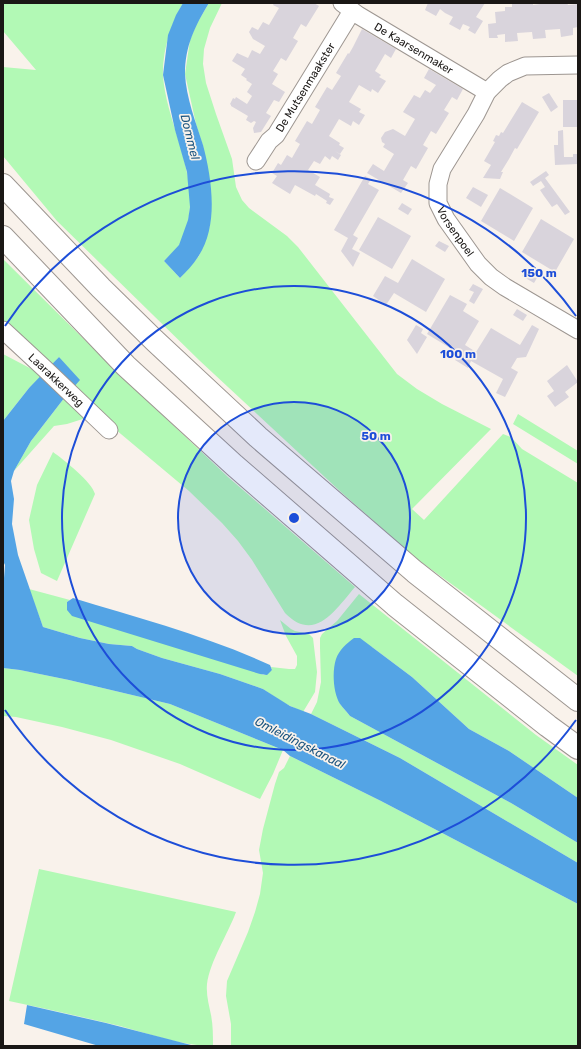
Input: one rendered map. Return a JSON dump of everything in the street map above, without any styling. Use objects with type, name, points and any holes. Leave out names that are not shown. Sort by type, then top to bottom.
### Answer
[{"type":"highway","points":[[3,185],[101,288],[154,340],[258,437],[415,572],[578,700]]},
{"type":"highway","points":[[3,237],[126,366],[234,465],[395,605],[578,748]]},
{"type":"street","name":"De Kaarsenmaker","points":[[347,7],[487,92]]},
{"type":"street","name":"De Mutsenmaakster","points":[[256,161],[269,141],[276,135],[347,7]]},
{"type":"street","name":"Vorsenpoel","points":[[578,65],[525,66],[508,73],[487,92],[476,114],[442,169],[438,184],[438,203],[446,219],[478,264],[491,277],[523,298],[578,330]]},
{"type":"street","name":"Laarakkerweg","points":[[3,330],[109,430]]},
{"type":"green space","points":[[3,3],[183,3],[168,38],[163,67],[166,95],[187,171],[190,190],[190,210],[182,240],[174,252],[164,261],[180,278],[199,256],[210,225],[203,146],[196,124],[185,74],[190,40],[196,25],[209,3],[222,3],[210,28],[204,49],[203,64],[206,83],[232,159],[236,187],[242,200],[249,208],[287,236],[298,247],[397,374],[417,389],[442,404],[491,429],[412,509],[424,520],[503,434],[511,437],[522,449],[578,483],[578,676],[417,559],[342,493],[200,361],[57,221],[3,156],[3,67],[36,70],[3,31]]},
{"type":"green space","points":[[3,259],[119,374],[228,477],[355,587],[332,613],[324,620],[315,624],[306,625],[296,622],[285,613],[252,560],[222,523],[189,491],[103,419],[75,387],[59,357],[52,365],[3,325]]},
{"type":"green space","points":[[3,354],[43,375],[29,388],[3,421]]},
{"type":"green space","points":[[65,397],[89,417],[67,424],[54,426],[14,471],[31,441]]},
{"type":"green space","points":[[518,414],[578,451],[578,464],[513,424]]},
{"type":"green space","points":[[53,452],[89,484],[95,494],[57,581],[41,573],[34,549],[29,520],[37,485]]},
{"type":"green space","points":[[29,589],[70,600],[67,602],[264,675],[272,670],[271,667],[295,669],[297,665],[297,656],[286,636],[280,620],[291,629],[309,634],[313,638],[317,672],[315,692],[303,712],[284,703],[263,689],[220,674],[162,658],[132,646],[109,644],[80,638],[43,627]]},
{"type":"green space","points":[[359,594],[536,735],[578,765],[578,798],[509,751],[469,729],[412,677],[372,647],[335,688],[340,704],[350,716],[511,803],[578,843],[578,863],[400,758],[311,714],[317,702],[321,682],[320,638],[322,634],[337,621]]},
{"type":"green space","points":[[3,668],[69,680],[170,704],[283,750],[260,799],[180,764],[111,740],[62,727],[16,717],[3,716]]},
{"type":"green space","points":[[290,756],[381,801],[578,904],[578,1046],[231,1046],[231,1024],[226,996],[227,981],[255,912],[260,894],[263,873],[259,850],[263,829],[279,772],[284,768]]},
{"type":"green space","points":[[39,869],[236,912],[215,957],[207,984],[207,996],[212,1023],[213,1046],[177,1042],[120,1026],[9,1001]]},
{"type":"water","name":"Dommel","points":[[183,3],[209,3],[199,20],[189,45],[185,64],[185,74],[189,101],[203,145],[209,172],[212,202],[209,231],[205,245],[196,260],[180,278],[164,261],[179,245],[188,220],[190,207],[187,172],[175,130],[163,75],[168,35],[176,15]]},
{"type":"water","name":"Omleidingskanaal","points":[[59,357],[80,380],[31,441],[14,471],[11,481],[14,499],[12,524],[18,555],[43,627],[80,638],[109,644],[132,646],[162,658],[220,674],[263,689],[290,706],[311,714],[400,758],[578,863],[578,904],[381,801],[290,756],[283,750],[170,704],[69,680],[3,668],[3,591],[5,565],[3,561],[3,421],[29,388]]},
{"type":"water","points":[[73,598],[173,628],[222,645],[270,665],[272,670],[267,675],[260,674],[72,616],[67,610],[67,602]]},
{"type":"water","points":[[354,638],[360,638],[412,677],[469,729],[509,751],[578,798],[578,843],[511,803],[350,716],[340,704],[336,694],[334,670],[339,653],[346,644]]},
{"type":"water","points":[[27,1005],[106,1023],[195,1046],[99,1046],[24,1024]]},
{"type":"building","points":[[274,3],[314,3],[319,6],[306,27],[301,24],[293,38],[298,41],[286,61],[281,58],[273,71],[278,74],[272,84],[285,92],[279,102],[274,100],[266,113],[271,116],[261,132],[254,133],[253,128],[256,122],[254,121],[251,123],[246,120],[248,116],[230,104],[233,98],[235,99],[236,97],[247,104],[252,96],[247,92],[252,84],[241,75],[245,69],[232,61],[237,53],[248,58],[252,50],[260,54],[265,46],[253,39],[249,32],[252,27],[258,30],[263,22],[269,25],[279,8],[273,5]]},
{"type":"building","points":[[428,3],[485,3],[476,17],[483,21],[475,34],[468,30],[470,27],[463,24],[460,30],[449,24],[453,17],[440,9],[436,16],[425,10]]},
{"type":"building","points":[[512,3],[533,3],[533,5],[540,4],[539,3],[567,3],[568,5],[578,4],[578,27],[573,28],[573,35],[561,37],[560,29],[545,30],[546,38],[533,39],[532,32],[517,33],[518,41],[505,42],[505,34],[497,35],[498,38],[489,38],[488,24],[496,23],[495,12],[505,11],[505,7],[512,7]]},
{"type":"building","points":[[362,29],[396,49],[391,58],[385,54],[375,71],[381,75],[379,77],[386,81],[378,93],[372,89],[371,92],[359,85],[349,102],[361,109],[359,112],[365,115],[359,125],[353,121],[351,126],[339,119],[329,136],[340,143],[339,145],[344,148],[340,154],[335,151],[341,155],[338,160],[332,156],[330,160],[325,156],[320,164],[314,161],[308,170],[320,177],[315,185],[330,194],[329,197],[334,199],[330,205],[326,203],[327,201],[316,194],[315,196],[295,185],[290,194],[272,183],[277,176],[272,173],[278,163],[281,165],[287,155],[292,158],[300,144],[295,141],[307,121],[312,124],[320,110],[315,107],[327,87],[332,90],[341,76],[336,73],[348,53],[349,54]]},
{"type":"building","points":[[429,69],[463,89],[457,100],[452,97],[444,110],[449,113],[436,134],[431,131],[423,145],[428,148],[416,169],[411,166],[403,180],[408,183],[401,193],[367,173],[373,164],[384,171],[394,154],[383,147],[385,144],[382,142],[381,138],[385,132],[393,129],[405,136],[415,119],[403,112],[414,95],[420,98],[425,90],[430,93],[436,85],[424,78]]},
{"type":"building","points":[[549,93],[558,107],[551,112],[542,97]]},
{"type":"building","points":[[563,100],[578,100],[578,127],[563,127]]},
{"type":"building","points":[[522,102],[539,112],[517,149],[515,148],[501,172],[503,172],[500,179],[483,178],[491,165],[484,161],[495,142],[493,141],[496,135],[499,136],[501,132],[503,133]]},
{"type":"building","points":[[563,130],[564,157],[573,157],[573,154],[578,154],[578,164],[555,165],[554,145],[558,145],[558,131]]},
{"type":"building","points":[[546,171],[549,175],[545,178],[570,212],[565,215],[557,204],[552,207],[544,196],[540,190],[545,187],[541,181],[533,186],[530,182]]},
{"type":"building","points":[[365,176],[371,179],[368,184],[379,190],[353,235],[358,238],[352,249],[360,253],[353,267],[341,251],[348,238],[334,230]]},
{"type":"building","points":[[473,187],[488,195],[481,207],[466,198]]},
{"type":"building","points":[[500,188],[533,208],[514,241],[481,221]]},
{"type":"building","points":[[402,203],[412,209],[408,215],[398,209]]},
{"type":"building","points":[[378,217],[411,236],[392,269],[359,250]]},
{"type":"building","points":[[541,219],[574,239],[555,272],[522,252]]},
{"type":"building","points":[[439,241],[449,246],[445,252],[435,246]]},
{"type":"building","points":[[412,259],[445,279],[426,312],[394,293],[386,305],[373,296],[385,276],[398,283]]},
{"type":"building","points":[[525,271],[537,278],[534,283],[522,276]]},
{"type":"building","points":[[473,284],[483,289],[474,304],[469,301],[474,292],[469,290]]},
{"type":"building","points":[[450,295],[467,304],[463,311],[479,321],[465,345],[476,352],[491,328],[520,345],[532,325],[539,329],[526,357],[517,358],[511,368],[518,372],[505,397],[496,393],[503,379],[471,361],[468,368],[455,360],[460,354],[427,334]]},
{"type":"building","points":[[517,309],[527,315],[523,321],[513,315]]},
{"type":"building","points":[[416,325],[423,329],[421,333],[427,337],[417,354],[407,340]]},
{"type":"building","points":[[567,365],[578,382],[565,392],[569,397],[555,407],[547,396],[554,391],[547,381]]}]
